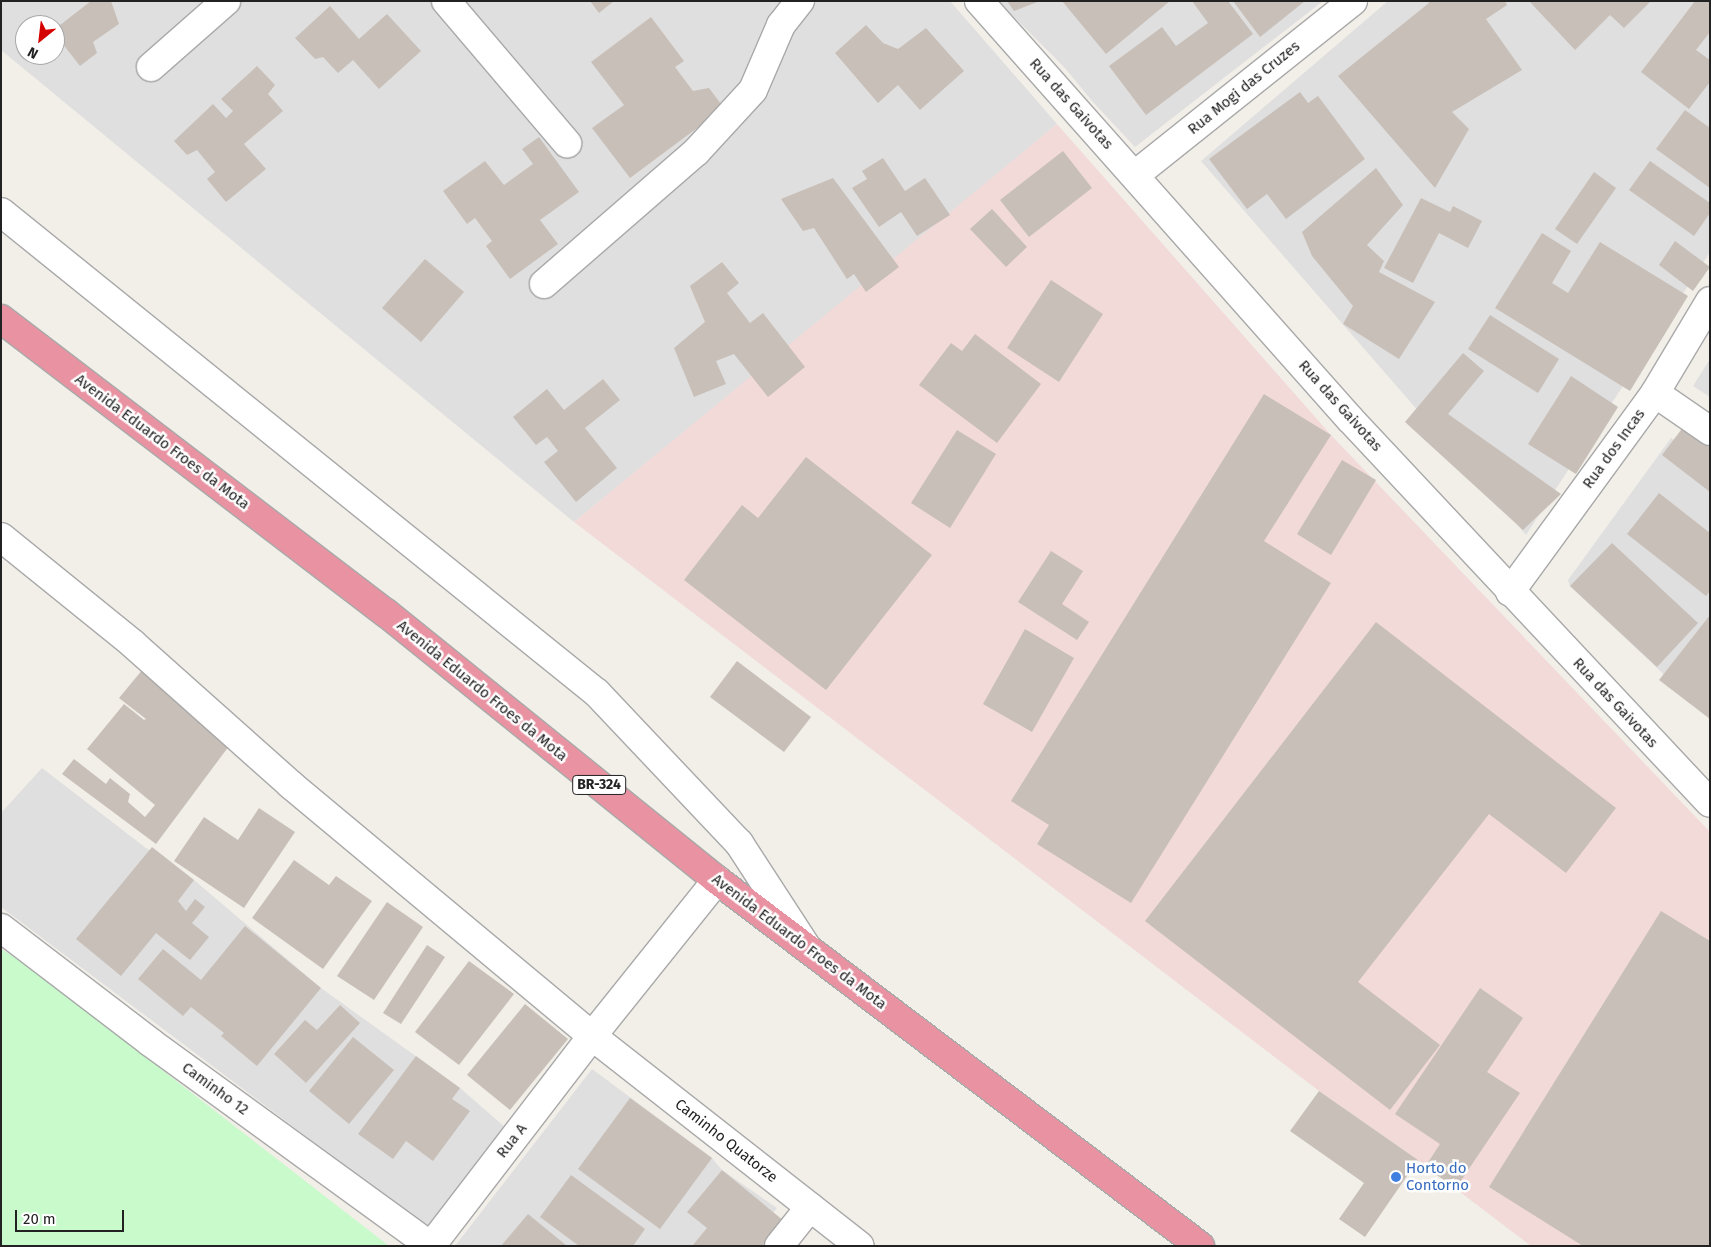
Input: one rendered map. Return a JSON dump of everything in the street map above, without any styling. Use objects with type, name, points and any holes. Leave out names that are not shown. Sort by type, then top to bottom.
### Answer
[{"type":"highway","name":"Avenida Eduardo Froes da Mota","points":[[2,320],[386,613],[717,880],[1200,1246]]},
{"type":"street","points":[[152,67],[226,1]]},
{"type":"street","points":[[446,1],[567,143]]},
{"type":"street","points":[[544,284],[696,152],[753,90],[781,24],[800,1]]},
{"type":"street","name":"Rua das Gaivotas","points":[[979,1],[1350,419],[1510,592],[1710,803]]},
{"type":"street","name":"Rua Mogi das Cruzes","points":[[1135,175],[1353,1]]},
{"type":"street","points":[[1,212],[597,693],[739,843],[809,949]]},
{"type":"street","name":"Rua dos Incas","points":[[1510,592],[1655,393],[1710,301]]},
{"type":"street","points":[[1655,393],[1710,431]]},
{"type":"street","name":"Caminho Quatorze","points":[[1,537],[133,644],[291,785],[592,1036],[860,1246]]},
{"type":"street","name":"Rua A","points":[[431,1246],[592,1036],[717,880]]},
{"type":"street","name":"Caminho 12","points":[[1,928],[150,1042],[431,1246]]},
{"type":"street","points":[[779,1246],[810,1207]]},
{"type":"shaded area","points":[[1,1],[950,1],[1057,124],[950,215],[574,522],[19,65],[65,65],[65,15],[15,15],[15,62],[1,50]]},
{"type":"shaded area","points":[[998,1],[1323,1],[1135,147],[1092,101],[1065,68]]},
{"type":"shaded area","points":[[1388,1],[1710,1],[1710,252],[1526,535],[1201,161]]},
{"type":"shaded area","points":[[1057,124],[1331,435],[1710,832],[1710,1246],[1531,1246],[1418,1160],[1319,1091],[574,522]]},
{"type":"shaded area","points":[[1710,359],[1710,397],[1693,386]]},
{"type":"shaded area","points":[[1671,438],[1710,462],[1710,718],[1570,586],[1568,580]]},
{"type":"shaded area","points":[[42,768],[146,848],[194,880],[321,988],[460,1088],[506,1128],[429,1229],[1,907],[1,813]]},
{"type":"shaded area","points":[[592,1069],[712,1158],[722,1170],[777,1208],[747,1246],[455,1246]]},
{"type":"green space","points":[[1,949],[27,965],[389,1246],[1,1246]]},
{"type":"building","points":[[91,1],[111,1],[119,24],[93,42],[97,53],[80,66],[65,47],[65,21]]},
{"type":"building","points":[[590,1],[614,1],[599,13]]},
{"type":"building","points":[[1007,1],[1040,1],[1014,11]]},
{"type":"building","points":[[1062,1],[1170,1],[1106,54]]},
{"type":"building","points":[[1192,1],[1228,1],[1253,34],[1146,115],[1109,66],[1162,27],[1176,46],[1208,23]]},
{"type":"building","points":[[1233,1],[1305,1],[1260,37]]},
{"type":"building","points":[[1428,1],[1505,1],[1507,5],[1486,19],[1522,70],[1452,112],[1469,129],[1435,188],[1338,76],[1429,3]]},
{"type":"building","points":[[1529,1],[1651,1],[1624,28],[1610,15],[1575,50]]},
{"type":"building","points":[[1695,1],[1710,1],[1710,32],[1696,50],[1710,60],[1710,82],[1689,109],[1641,72]]},
{"type":"building","points":[[330,6],[359,39],[387,14],[421,51],[379,89],[353,60],[338,73],[323,57],[315,59],[295,38]]},
{"type":"building","points":[[651,17],[684,61],[675,67],[693,91],[709,88],[724,108],[630,178],[592,128],[624,105],[591,62]]},
{"type":"building","points":[[866,25],[883,43],[898,49],[926,28],[964,71],[920,110],[898,85],[878,103],[835,53]]},
{"type":"building","points":[[257,66],[275,85],[268,94],[283,111],[244,144],[266,169],[226,202],[207,179],[215,172],[197,150],[187,155],[174,141],[213,104],[226,118],[233,111],[221,99]]},
{"type":"building","points":[[1300,92],[1308,103],[1318,96],[1365,159],[1286,219],[1267,194],[1247,209],[1209,159]]},
{"type":"building","points":[[1685,110],[1710,128],[1710,188],[1656,149]]},
{"type":"building","points":[[539,137],[579,192],[540,220],[558,244],[510,279],[486,246],[492,241],[475,218],[467,224],[443,191],[485,161],[504,185],[533,164],[522,149]]},
{"type":"building","points":[[1063,151],[1092,188],[1029,237],[1000,200]]},
{"type":"building","points":[[883,158],[905,191],[925,178],[950,215],[917,236],[901,212],[879,227],[852,188],[867,179],[862,171]]},
{"type":"building","points":[[1650,161],[1710,203],[1710,213],[1694,236],[1629,190]]},
{"type":"building","points":[[1376,168],[1403,205],[1367,245],[1384,261],[1379,272],[1435,302],[1399,359],[1343,324],[1353,306],[1312,256],[1302,232]]},
{"type":"building","points":[[1594,172],[1616,188],[1577,244],[1555,229]]},
{"type":"building","points":[[833,178],[899,267],[866,292],[854,274],[847,279],[814,228],[803,231],[781,199]]},
{"type":"building","points":[[1421,198],[1450,212],[1453,206],[1482,221],[1468,248],[1439,233],[1413,283],[1384,268]]},
{"type":"building","points":[[992,209],[1027,247],[1006,267],[970,229]]},
{"type":"building","points":[[1542,233],[1571,251],[1552,283],[1568,293],[1600,242],[1688,296],[1630,391],[1495,308]]},
{"type":"building","points":[[1675,241],[1710,267],[1693,291],[1659,265]]},
{"type":"building","points":[[425,259],[464,292],[421,342],[382,308]]},
{"type":"building","points":[[722,262],[739,283],[727,293],[750,323],[763,313],[805,367],[768,397],[734,354],[716,361],[726,384],[694,397],[674,348],[705,322],[690,286]]},
{"type":"building","points":[[1051,280],[1103,314],[1059,382],[1007,348]]},
{"type":"building","points":[[1490,315],[1559,359],[1538,393],[1468,349]]},
{"type":"building","points":[[975,334],[1041,384],[997,443],[919,385],[951,343],[962,351]]},
{"type":"building","points":[[1463,353],[1484,371],[1448,414],[1561,494],[1523,530],[1405,422]]},
{"type":"building","points":[[1571,376],[1618,407],[1576,474],[1528,444]]},
{"type":"building","points":[[603,379],[620,400],[585,428],[617,468],[576,502],[544,462],[558,451],[547,437],[536,445],[513,417],[547,389],[564,410]]},
{"type":"building","points":[[1264,394],[1331,435],[1264,541],[1331,583],[1131,903],[1037,844],[1049,825],[1011,801]]},
{"type":"building","points":[[1684,426],[1710,446],[1710,492],[1662,455]]},
{"type":"building","points":[[957,430],[996,454],[950,528],[911,503]]},
{"type":"building","points":[[806,457],[932,555],[826,690],[684,580],[742,505],[758,518]]},
{"type":"building","points":[[1342,460],[1376,480],[1331,555],[1297,534]]},
{"type":"building","points":[[1659,493],[1710,533],[1710,591],[1706,596],[1627,534]]},
{"type":"building","points":[[1612,543],[1698,623],[1657,667],[1570,586]]},
{"type":"building","points":[[1051,551],[1083,571],[1062,604],[1089,622],[1077,640],[1018,602]]},
{"type":"building","points":[[1710,615],[1710,719],[1659,680]]},
{"type":"building","points":[[1376,622],[1616,808],[1566,873],[1489,814],[1358,982],[1440,1045],[1390,1110],[1145,921]]},
{"type":"building","points":[[1025,629],[1074,658],[1032,732],[983,704]]},
{"type":"building","points":[[737,661],[811,717],[784,752],[710,697]]},
{"type":"building","points":[[143,669],[232,742],[156,844],[62,774],[74,759],[106,784],[110,778],[130,794],[128,802],[145,817],[155,805],[87,749],[124,704],[144,720],[146,719],[119,698]]},
{"type":"building","points":[[259,808],[295,832],[244,908],[174,861],[204,817],[238,840]]},
{"type":"building","points":[[152,847],[194,880],[178,901],[186,911],[195,899],[205,907],[192,923],[209,937],[190,960],[156,933],[121,976],[76,939]]},
{"type":"building","points":[[294,860],[329,885],[336,876],[372,901],[323,969],[252,918]]},
{"type":"building","points":[[387,902],[423,927],[374,1000],[337,976]]},
{"type":"building","points":[[1661,911],[1710,941],[1710,1246],[1583,1246],[1489,1187]]},
{"type":"building","points":[[245,926],[321,988],[257,1066],[221,1036],[224,1033],[191,1007],[183,1016],[138,979],[163,949],[201,980]]},
{"type":"building","points":[[427,945],[445,957],[401,1024],[383,1013]]},
{"type":"building","points":[[469,961],[514,994],[459,1065],[415,1032]]},
{"type":"building","points":[[1480,988],[1523,1018],[1487,1072],[1520,1093],[1456,1188],[1425,1167],[1440,1144],[1395,1114]]},
{"type":"building","points":[[525,1004],[568,1039],[510,1110],[467,1075]]},
{"type":"building","points":[[340,1005],[360,1023],[306,1083],[274,1054],[305,1020],[317,1030]]},
{"type":"building","points":[[353,1037],[394,1070],[349,1124],[309,1091]]},
{"type":"building","points":[[416,1056],[460,1088],[452,1099],[470,1111],[433,1161],[406,1141],[393,1159],[358,1134]]},
{"type":"building","points":[[1319,1091],[1418,1160],[1365,1237],[1339,1219],[1364,1183],[1290,1131]]},
{"type":"building","points":[[630,1098],[712,1158],[660,1229],[578,1169]]},
{"type":"building","points":[[722,1170],[784,1221],[764,1246],[692,1246],[707,1228],[687,1212]]},
{"type":"building","points":[[571,1175],[645,1229],[633,1246],[579,1246],[540,1217]]},
{"type":"building","points":[[528,1214],[567,1246],[501,1246]]},
{"type":"place","name":"Horto do Contorno","points":[[1396,1177]]}]
